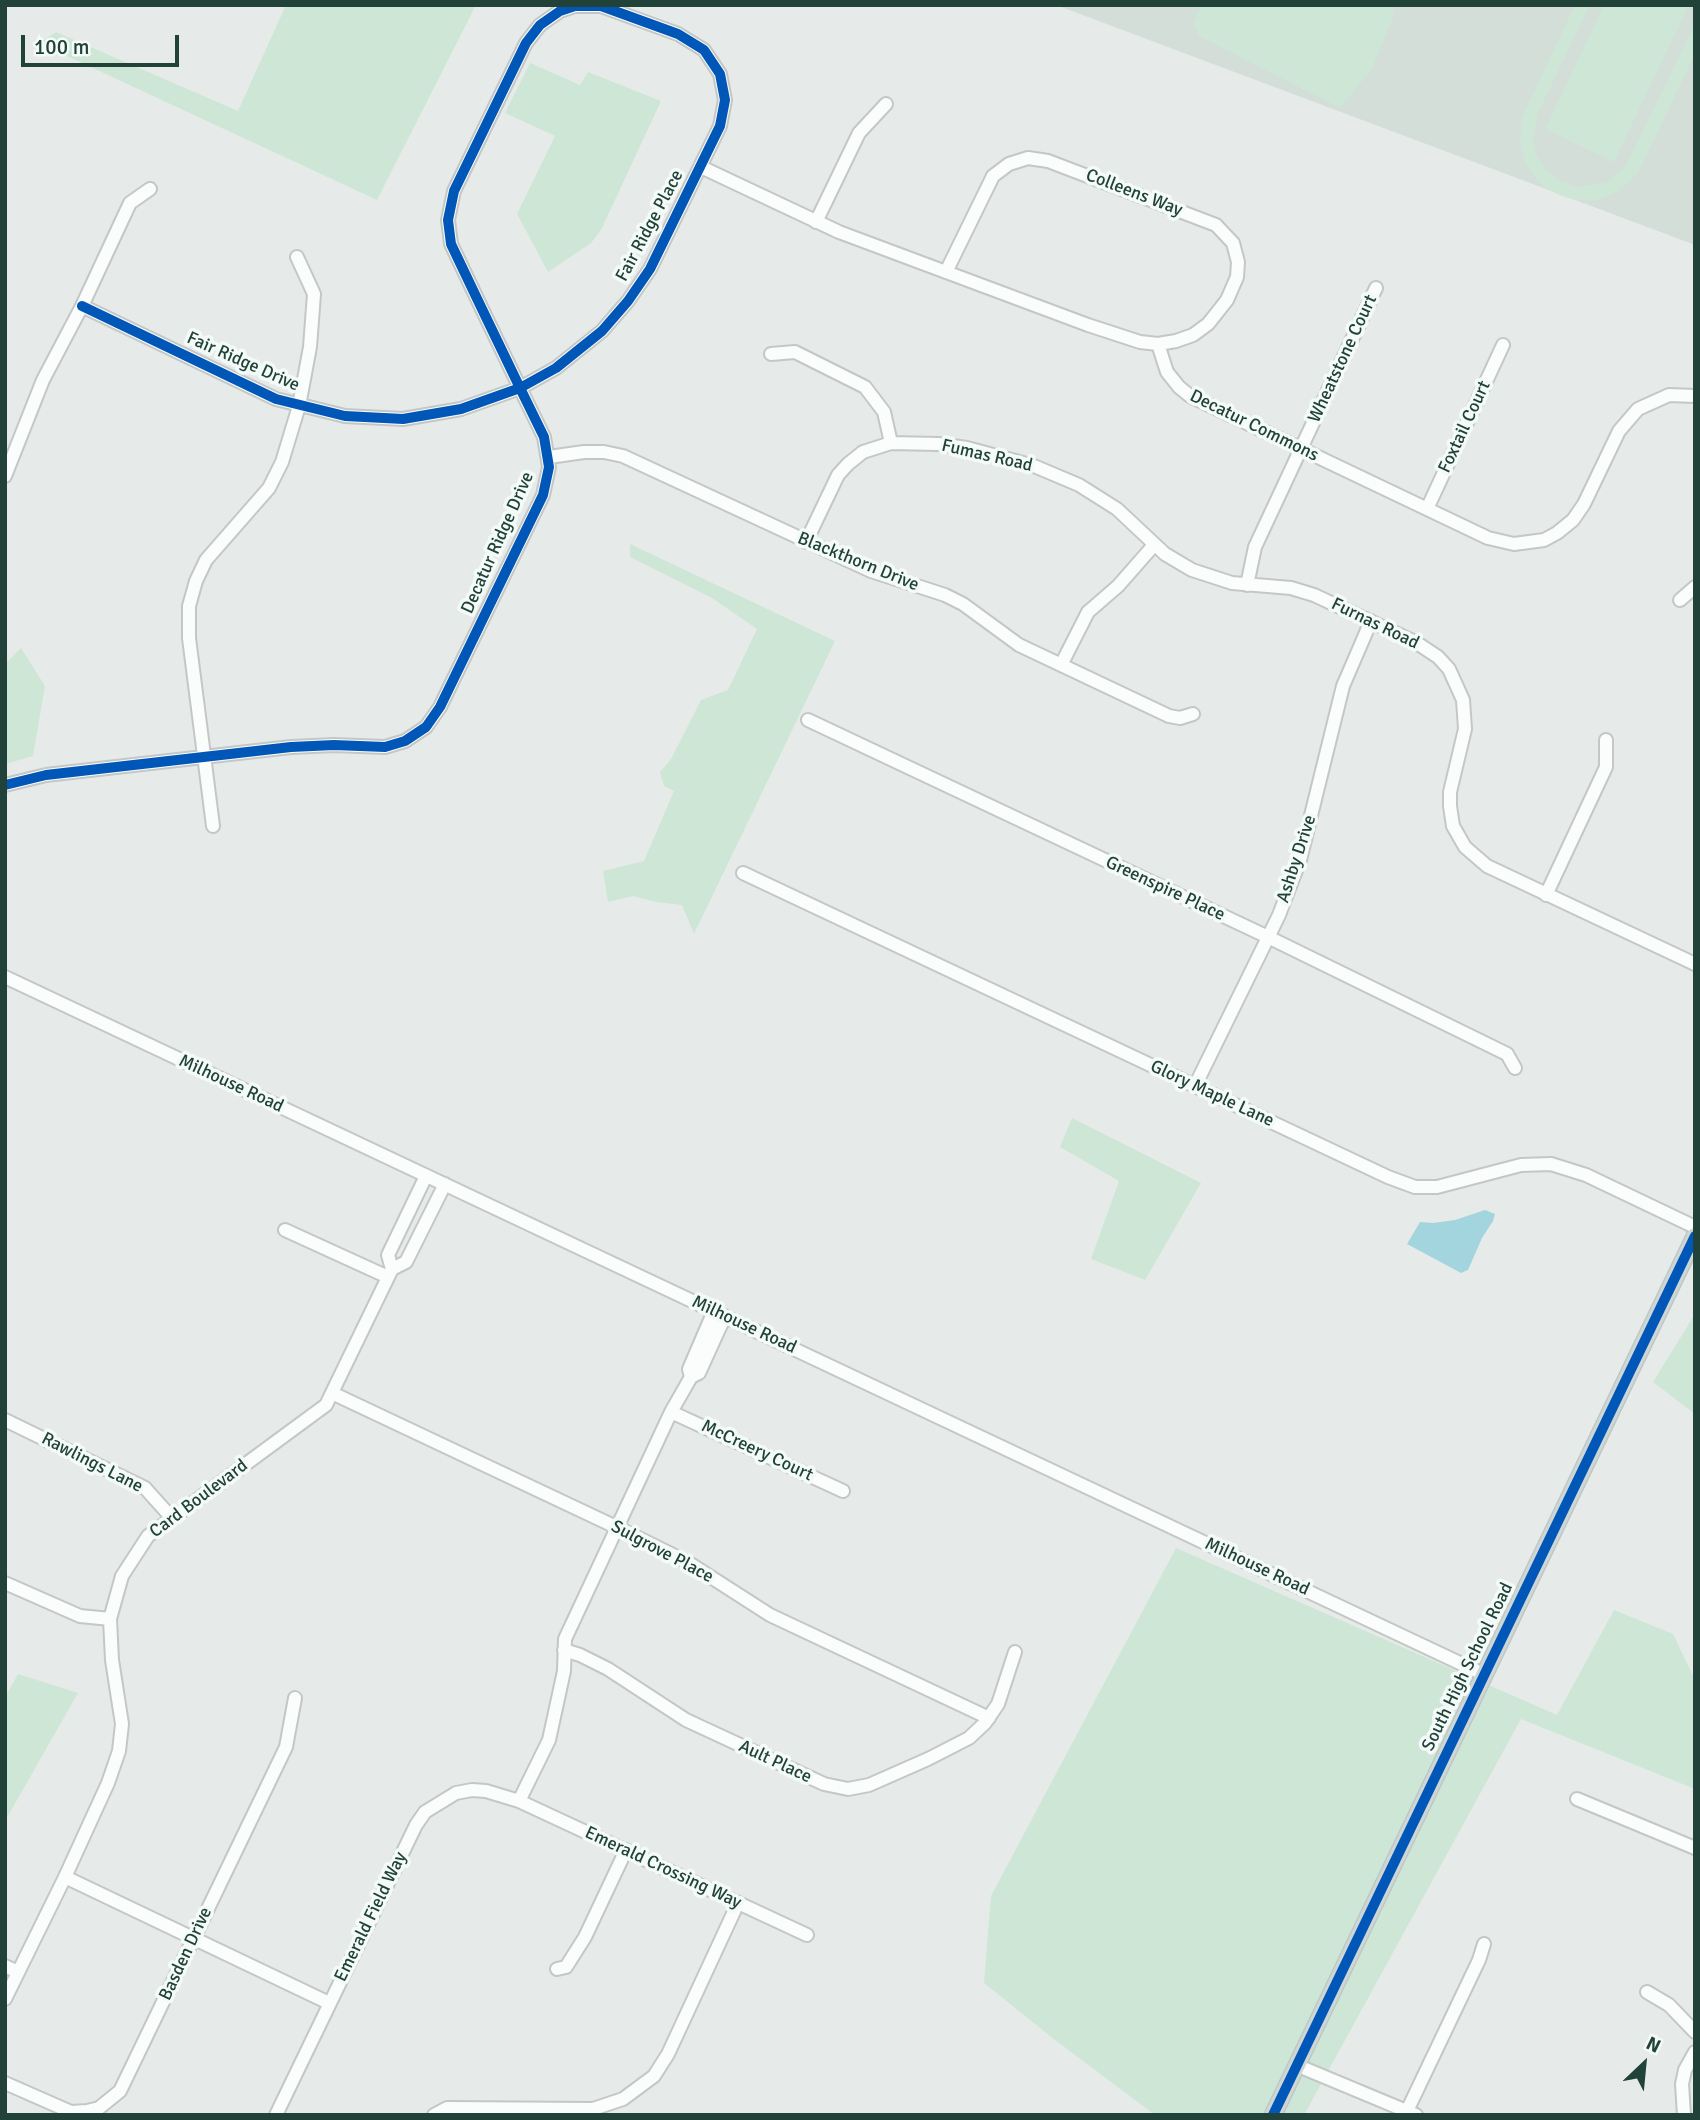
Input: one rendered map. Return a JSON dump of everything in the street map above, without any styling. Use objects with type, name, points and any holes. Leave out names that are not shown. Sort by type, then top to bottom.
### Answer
[{"type":"main road","name":"South High School Road","points":[[1273,2115],[1695,1236]]},
{"type":"street","name":"Fair Ridge Place","points":[[520,388],[578,352],[607,326],[628,302],[660,252],[723,115],[724,94],[720,74],[708,55],[691,40],[611,8],[583,5]]},
{"type":"street","name":"Decatur Ridge Drive","points":[[5,785],[46,775],[290,747],[388,746],[405,741],[423,729],[440,707],[543,495],[548,477],[549,457],[544,437],[451,244],[447,225],[448,212],[454,191],[530,36],[547,19],[560,11],[583,5]]},
{"type":"street","points":[[816,222],[859,133],[886,104]]},
{"type":"street","name":"Colleens Way","points":[[946,272],[988,185],[997,172],[1018,159],[1038,158],[1048,161],[1207,221],[1220,228],[1233,243],[1238,257],[1238,272],[1224,306],[1208,324],[1193,335],[1158,344]]},
{"type":"street","points":[[701,167],[816,222],[1088,325],[1140,342],[1158,344]]},
{"type":"street","points":[[5,476],[43,380],[82,306],[130,203],[150,189]]},
{"type":"street","points":[[213,826],[189,631],[192,592],[200,570],[215,547],[263,496],[282,462],[299,406],[310,347],[314,294],[297,257]]},
{"type":"street","name":"Wheatstone Court","points":[[1247,585],[1255,547],[1376,288]]},
{"type":"street","name":"Fair Ridge Drive","points":[[82,306],[276,399],[345,416],[403,419],[461,409],[520,388]]},
{"type":"street","name":"Decatur Commons","points":[[1158,344],[1167,372],[1182,391],[1301,450],[1500,542],[1524,544],[1548,538],[1566,527],[1579,512],[1619,431],[1628,419],[1642,407],[1660,398],[1674,395],[1695,396]]},
{"type":"street","name":"Foxtail Court","points":[[1427,509],[1503,345]]},
{"type":"street","points":[[771,354],[795,352],[864,387],[884,412],[891,443]]},
{"type":"street","name":"Fumas Road","points":[[806,542],[844,467],[867,450],[891,443],[967,448],[1043,469],[1101,498],[1132,522],[1154,545]]},
{"type":"street","name":"Blackthorn Drive","points":[[549,457],[584,452],[623,456],[881,575],[944,595],[963,604],[1019,645],[1169,716],[1180,718],[1194,714]]},
{"type":"street","points":[[1061,665],[1088,612],[1118,586],[1154,545]]},
{"type":"street","name":"Furnas Road","points":[[1154,545],[1192,570],[1222,580],[1247,585],[1292,588],[1314,595],[1424,647],[1449,670],[1464,705],[1465,729],[1450,792],[1453,826],[1459,839],[1478,861],[1695,964]]},
{"type":"street","points":[[1679,600],[1695,587]]},
{"type":"street","name":"Ashby Drive","points":[[1195,1086],[1268,937],[1305,843],[1343,686],[1371,621]]},
{"type":"street","name":"Greenspire Place","points":[[808,720],[1268,937],[1507,1054],[1515,1068]]},
{"type":"street","points":[[1546,895],[1606,766],[1606,740]]},
{"type":"street","name":"Glory Maple Lane","points":[[743,873],[1388,1177],[1415,1187],[1437,1187],[1521,1165],[1551,1164],[1586,1175],[1695,1227]]},
{"type":"street","name":"Milhouse Road","points":[[5,977],[1483,1674]]},
{"type":"street","name":"Card Boulevard","points":[[390,1273],[388,1255],[426,1176]]},
{"type":"street","name":"Card Boulevard","points":[[5,1999],[65,1877],[108,1783],[119,1751],[122,1724],[112,1660],[110,1619],[122,1576],[148,1536],[326,1405],[390,1273],[406,1262],[445,1184]]},
{"type":"street","points":[[285,1230],[390,1273]]},
{"type":"street","points":[[519,1801],[549,1740],[564,1671],[565,1639],[671,1412],[691,1377],[689,1368],[719,1314]]},
{"type":"street","name":"Sulgrove Place","points":[[332,1392],[689,1563],[771,1615],[989,1717]]},
{"type":"street","name":"McCreery Court","points":[[671,1412],[843,1491]]},
{"type":"street","name":"Rawlings Lane","points":[[5,1420],[145,1488],[171,1517]]},
{"type":"street","points":[[5,1583],[80,1616],[110,1619]]},
{"type":"street","name":"Ault Place","points":[[564,1650],[608,1669],[686,1720],[824,1784],[848,1789],[869,1785],[928,1759],[969,1738],[989,1717]]},
{"type":"street","points":[[989,1717],[998,1704],[1015,1652]]},
{"type":"street","name":"Basden Drive","points":[[5,2083],[71,2112],[99,2108],[112,2100],[127,2079],[286,1747],[295,1698]]},
{"type":"street","name":"Emerald Field Way","points":[[276,2115],[416,1825],[425,1812],[456,1793],[472,1790],[501,1794],[519,1801]]},
{"type":"street","points":[[1577,1799],[1695,1848]]},
{"type":"street","name":"Emerald Crossing Way","points":[[519,1801],[807,1935]]},
{"type":"street","points":[[557,1969],[566,1967],[585,1937],[626,1850]]},
{"type":"street","points":[[65,1877],[329,2003]]},
{"type":"street","points":[[434,2115],[447,2108],[593,2109],[623,2099],[654,2076],[668,2054],[738,1903]]},
{"type":"street","points":[[1296,2066],[1411,2113],[1485,1944]]},
{"type":"street","points":[[5,1966],[19,1972]]},
{"type":"street","points":[[1647,1992],[1664,2001],[1695,2032]]},
{"type":"street","points":[[1684,2113],[1682,2084],[1685,2070],[1695,2052]]},
{"type":"shaded area","points":[[1056,5],[1695,5],[1695,245]]},
{"type":"green space","points":[[286,5],[476,5],[377,200],[39,43],[56,32],[238,111]]},
{"type":"green space","points":[[1201,5],[1393,5],[1394,15],[1372,69],[1340,108],[1199,36],[1193,22]]},
{"type":"green space","points":[[1575,5],[1590,5],[1538,113],[1533,139],[1537,156],[1547,171],[1561,181],[1578,187],[1605,183],[1625,167],[1695,24],[1695,54],[1637,174],[1621,190],[1589,201],[1567,198],[1546,189],[1525,163],[1520,141],[1526,108]]},
{"type":"green space","points":[[1604,5],[1688,7],[1614,162],[1545,129]]},
{"type":"green space","points":[[530,63],[580,85],[588,72],[661,101],[601,230],[591,243],[548,272],[517,214],[555,136],[505,113]]},
{"type":"green space","points":[[630,544],[835,641],[694,934],[682,905],[633,896],[608,902],[603,871],[644,861],[674,791],[664,786],[660,772],[671,759],[701,700],[728,690],[757,629],[712,598],[630,557]]},
{"type":"green space","points":[[21,648],[45,686],[33,756],[5,764],[5,664]]},
{"type":"green space","points":[[1072,1118],[1201,1183],[1145,1280],[1091,1259],[1119,1181],[1060,1147]]},
{"type":"green space","points":[[1695,1314],[1695,1414],[1653,1382]]},
{"type":"green space","points":[[1176,1548],[1557,1715],[1614,1610],[1673,1634],[1695,1680],[1695,1789],[1521,1719],[1304,2115],[1155,2115],[984,1983],[991,1896]]},
{"type":"green space","points":[[18,1674],[78,1693],[5,1821],[5,1697]]},
{"type":"water","points":[[1485,1210],[1495,1214],[1468,1270],[1461,1273],[1407,1244],[1420,1222],[1455,1220]]},
{"type":"cycle path","points":[[5,785],[46,775],[291,747],[385,747],[405,741],[426,727],[440,707],[543,495],[549,467],[544,437],[520,388],[451,244],[448,220],[454,191],[526,43],[540,25],[560,11],[575,6],[601,6],[678,34],[704,50],[720,74],[725,100],[720,126],[650,269],[628,301],[602,331],[556,368],[520,388],[461,409],[403,419],[345,416],[276,399],[82,306]]},
{"type":"cycle path","points":[[1273,2115],[1695,1236]]}]
